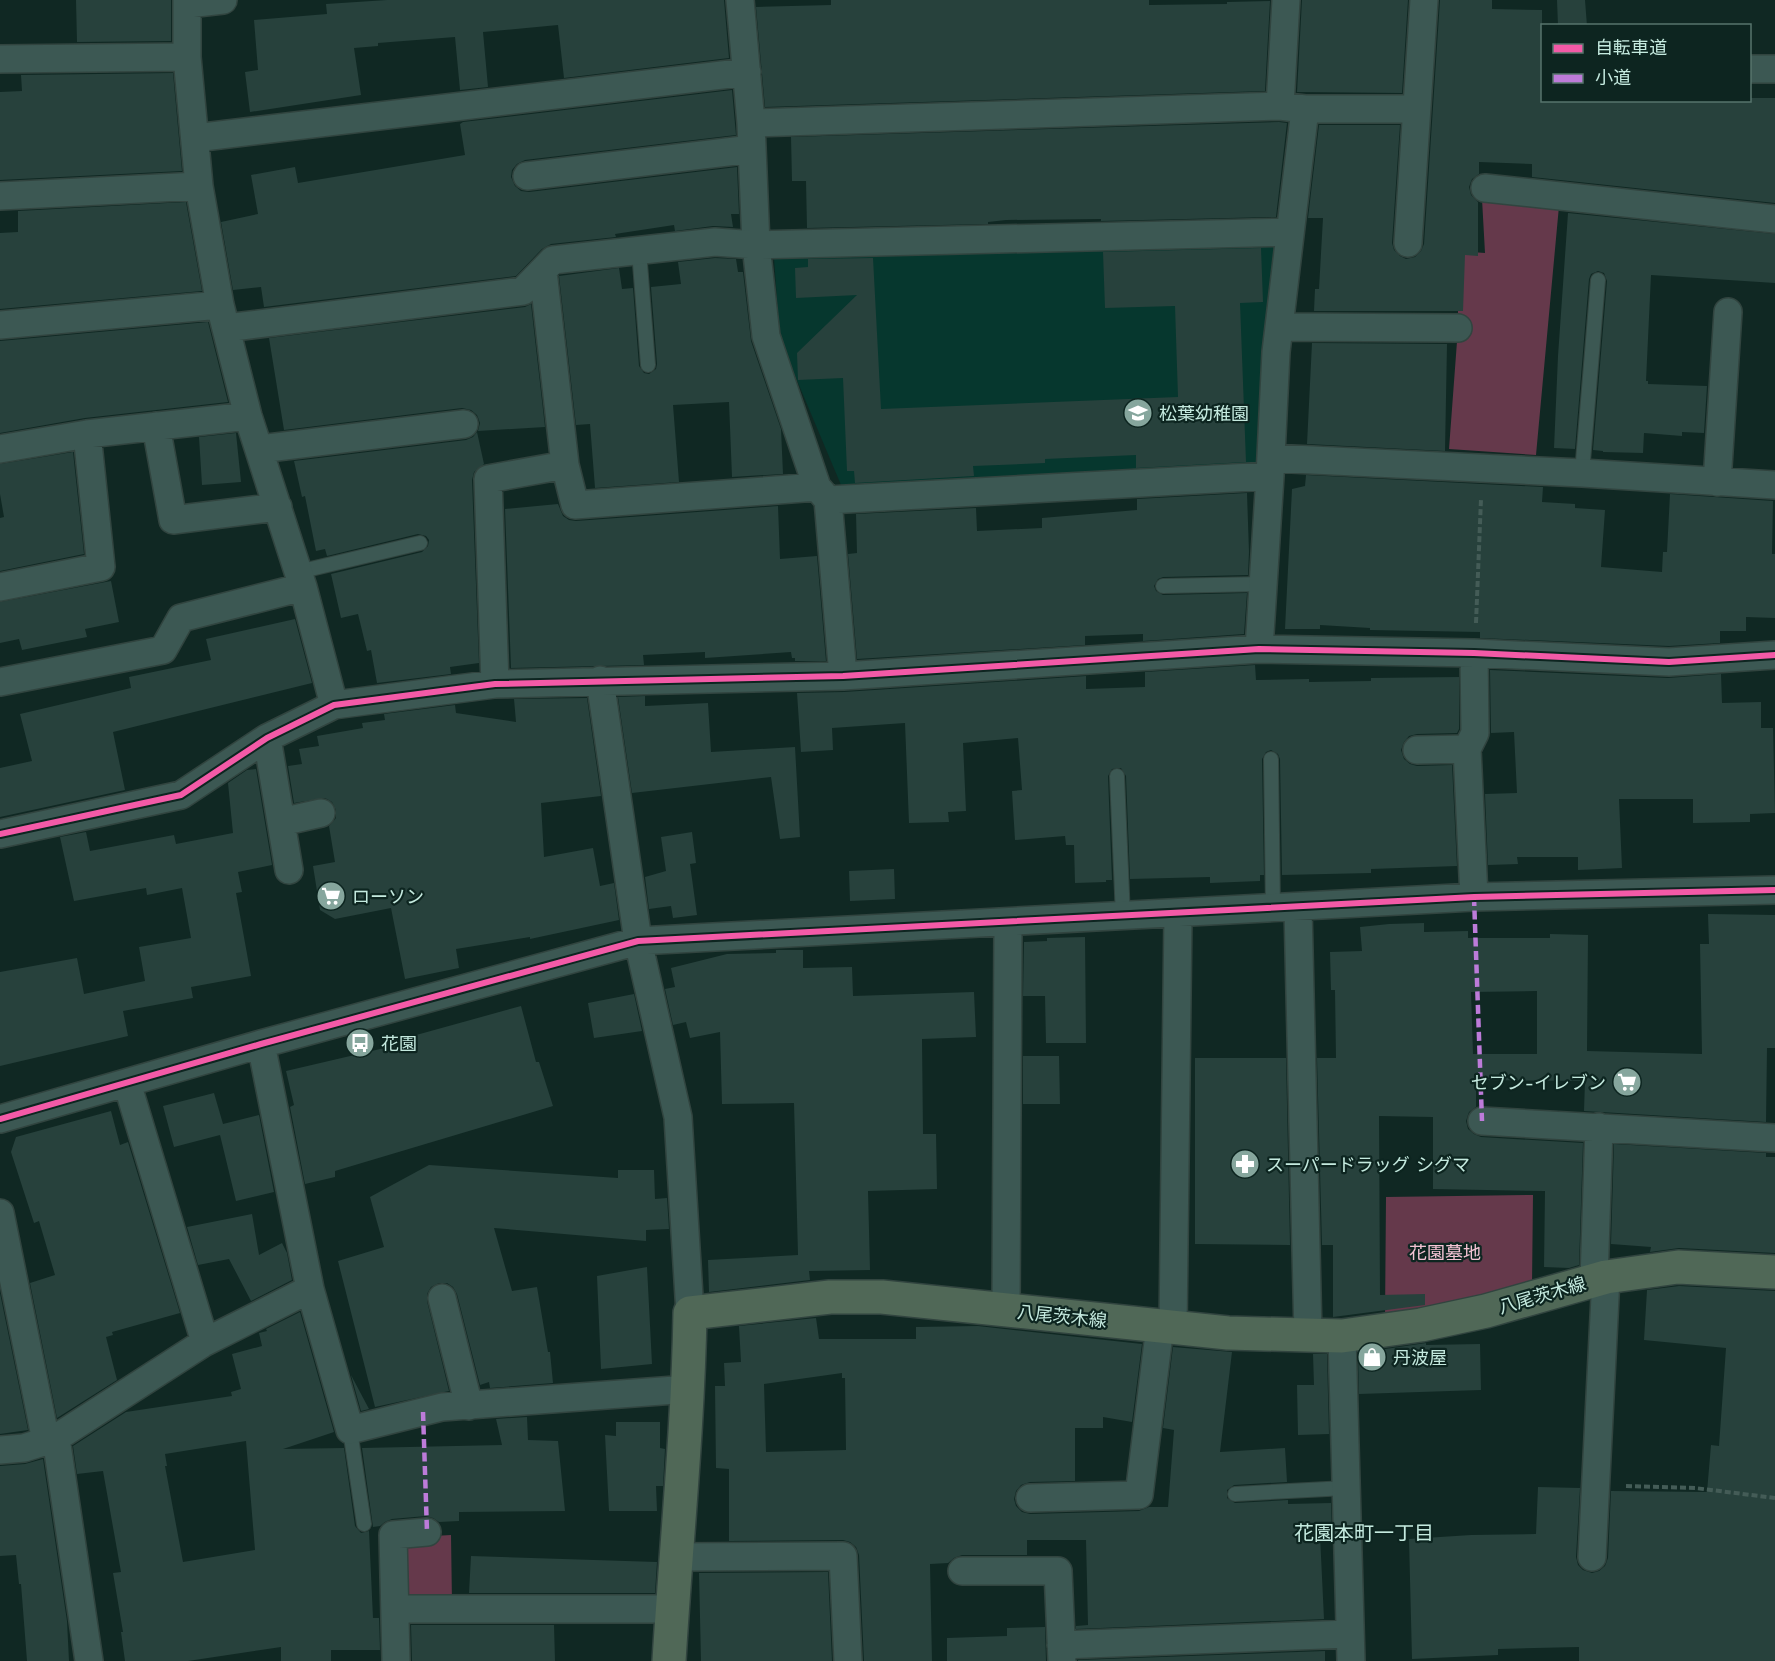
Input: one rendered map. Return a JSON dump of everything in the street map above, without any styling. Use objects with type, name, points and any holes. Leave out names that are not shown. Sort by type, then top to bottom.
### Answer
[{"type":"main road","name":"八尾茨木線","points":[[690,1313],[841,1297],[882,1297],[1227,1333],[1342,1336],[1432,1323],[1486,1311],[1600,1279],[1678,1268],[1775,1272]]},
{"type":"main road","points":[[669,1661],[689,1389],[690,1313]]},
{"type":"street","points":[[223,0],[188,2],[187,57],[199,186],[223,316],[248,416],[301,580],[334,705]]},
{"type":"street","points":[[740,0],[752,136],[756,245],[766,336],[823,493],[843,676]]},
{"type":"street","points":[[1258,649],[1279,327],[1289,232],[1293,108],[1286,0]]},
{"type":"street","points":[[1408,243],[1424,0]]},
{"type":"street","points":[[0,59],[187,57]]},
{"type":"street","points":[[1751,69],[1775,69]]},
{"type":"street","points":[[195,138],[747,72]]},
{"type":"street","points":[[527,176],[752,136],[1293,108],[1416,109]]},
{"type":"street","points":[[0,196],[199,186]]},
{"type":"street","points":[[1485,188],[1775,219]]},
{"type":"street","points":[[0,325],[223,316],[523,291],[554,260],[716,242],[756,245],[1289,232]]},
{"type":"street","points":[[543,271],[565,465],[575,505],[1270,467],[1483,468],[1775,485]]},
{"type":"street","points":[[1717,482],[1728,312]]},
{"type":"street","points":[[1279,327],[1458,328]]},
{"type":"street","points":[[0,448],[87,434],[248,416]]},
{"type":"street","points":[[260,449],[464,424]]},
{"type":"street","points":[[156,426],[173,520],[278,507]]},
{"type":"street","points":[[0,587],[101,567],[87,434]]},
{"type":"street","points":[[495,684],[488,479],[565,465]]},
{"type":"street","points":[[0,682],[163,650],[181,618],[301,580]]},
{"type":"street","points":[[0,834],[181,795],[267,738],[334,705],[495,684],[843,676],[1258,649],[1474,653],[1669,662],[1775,655]]},
{"type":"street","points":[[1474,653],[1475,733],[1467,750],[1474,897]]},
{"type":"street","points":[[600,680],[638,941],[678,1117],[690,1313]]},
{"type":"street","points":[[267,738],[289,870]]},
{"type":"street","points":[[1417,750],[1467,750]]},
{"type":"street","points":[[280,822],[321,813]]},
{"type":"street","points":[[0,1119],[261,1044],[638,941],[1474,897],[1775,890]]},
{"type":"street","points":[[1286,908],[1308,1335]]},
{"type":"street","points":[[1030,1498],[1139,1495],[1167,1327],[1178,914]]},
{"type":"street","points":[[1006,1311],[1008,922]]},
{"type":"street","points":[[261,1044],[310,1289],[350,1430],[442,1407],[689,1389]]},
{"type":"street","points":[[127,1083],[205,1342]]},
{"type":"street","points":[[1482,1121],[1775,1138]]},
{"type":"street","points":[[1592,1557],[1596,1485],[1600,1279],[1599,1127]]},
{"type":"street","points":[[0,1213],[51,1439],[89,1661]]},
{"type":"street","points":[[0,1450],[24,1448],[51,1439],[205,1342],[310,1289]]},
{"type":"street","points":[[442,1298],[469,1406]]},
{"type":"street","points":[[1342,1336],[1351,1661]]},
{"type":"street","points":[[396,1661],[393,1535],[427,1532]]},
{"type":"street","points":[[675,1557],[843,1556],[848,1661]]},
{"type":"street","points":[[962,1571],[1058,1571],[1062,1653],[1349,1634]]},
{"type":"street","points":[[395,1609],[672,1610]]},
{"type":"lane","points":[[639,251],[648,365]]},
{"type":"lane","points":[[1582,473],[1598,280]]},
{"type":"lane","points":[[301,580],[420,543]]},
{"type":"lane","points":[[1163,586],[1263,584]]},
{"type":"lane","points":[[1271,759],[1286,908]]},
{"type":"lane","points":[[1117,776],[1123,917]]},
{"type":"lane","points":[[350,1430],[364,1524]]},
{"type":"lane","points":[[1235,1494],[1346,1488]]},
{"type":"path","points":[[1474,653],[1483,468]]},
{"type":"path","points":[[1596,1485],[1695,1488],[1775,1498]]},
{"type":"shaded area","points":[[1277,243],[1261,464],[841,485],[780,340],[774,258]]},
{"type":"green space","points":[[1482,199],[1559,206],[1536,455],[1449,449],[1458,328],[1458,251],[1485,253]]},
{"type":"green space","name":"花園墓地","points":[[1533,1195],[1532,1285],[1385,1319],[1386,1197]]},
{"type":"green space","points":[[451,1535],[452,1603],[402,1603],[400,1538]]},
{"type":"building","points":[[76,0],[171,0],[171,41],[77,42]]},
{"type":"building","points":[[387,0],[724,0],[729,58],[564,78],[558,25],[483,32],[488,87],[460,90],[455,37],[378,43],[378,46],[354,48],[361,95],[250,112],[245,72],[258,70],[254,20],[327,14],[326,4]]},
{"type":"building","points":[[831,0],[1149,0],[1149,5],[1270,1],[1265,91],[765,107],[756,7],[831,5]]},
{"type":"building","points":[[1302,0],[1408,0],[1402,93],[1297,92]]},
{"type":"building","points":[[1440,0],[1492,0],[1492,9],[1542,10],[1541,102],[1751,102],[1751,98],[1775,98],[1775,203],[1532,177],[1532,164],[1479,162],[1479,174],[1472,179],[1469,187],[1471,195],[1478,202],[1478,256],[1465,255],[1463,311],[1314,311],[1315,289],[1319,289],[1323,218],[1308,218],[1319,125],[1400,125],[1392,243],[1394,250],[1406,259],[1415,257],[1424,244]]},
{"type":"building","points":[[1557,0],[1585,0],[1587,24],[1558,24]]},
{"type":"building","points":[[173,73],[182,171],[0,180],[0,92],[22,91],[21,75]]},
{"type":"building","points":[[732,90],[736,135],[525,160],[512,170],[511,177],[515,186],[521,191],[529,192],[737,167],[739,214],[731,214],[733,227],[713,226],[675,231],[674,225],[615,234],[616,237],[551,244],[542,249],[516,276],[264,307],[261,287],[233,290],[221,222],[258,214],[251,175],[295,167],[298,183],[465,155],[460,124],[463,122]]},
{"type":"building","points":[[1287,123],[1276,217],[1101,221],[1101,219],[1006,220],[988,222],[988,224],[807,228],[806,181],[792,181],[791,137]]},
{"type":"building","points":[[186,202],[202,291],[0,309],[0,233],[18,232],[18,211]]},
{"type":"building","points":[[1568,213],[1775,234],[1775,283],[1651,275],[1646,381],[1648,384],[1707,386],[1704,433],[1682,432],[1682,436],[1644,433],[1643,453],[1593,450],[1607,281],[1604,273],[1598,271],[1591,274],[1589,279],[1575,449],[1554,448]]},
{"type":"building","points":[[1261,248],[1263,302],[1240,303],[1246,462],[1136,468],[1136,455],[1045,459],[1045,463],[973,466],[974,476],[855,483],[854,471],[847,471],[843,378],[798,380],[797,353],[857,295],[796,298],[795,268],[808,267],[808,259],[873,258],[881,409],[1178,397],[1175,306],[1105,308],[1103,252]]},
{"type":"building","points":[[715,258],[736,259],[738,272],[743,272],[751,341],[781,429],[783,474],[732,477],[729,402],[673,405],[679,482],[595,488],[590,424],[576,425],[559,276],[619,268],[622,289],[633,288],[639,366],[644,373],[649,374],[656,369],[657,364],[651,287],[681,284],[678,262]]},
{"type":"building","points":[[531,304],[545,427],[478,431],[480,423],[477,415],[471,410],[462,408],[284,430],[269,338],[525,307]]},
{"type":"building","points":[[208,322],[228,402],[85,418],[0,433],[0,341]]},
{"type":"building","points":[[1312,343],[1447,344],[1445,451],[1307,444]]},
{"type":"building","points":[[477,432],[484,464],[474,472],[472,480],[479,663],[450,667],[451,674],[377,683],[371,650],[367,651],[358,614],[341,618],[331,574],[422,552],[428,546],[429,540],[426,536],[418,534],[327,556],[325,549],[316,551],[305,496],[302,497],[294,461],[466,440]]},
{"type":"building","points":[[236,433],[241,482],[202,485],[199,437]]},
{"type":"building","points":[[73,452],[84,554],[0,571],[0,518],[4,517],[0,494],[0,464]]},
{"type":"building","points":[[1306,475],[1543,487],[1542,502],[1575,504],[1575,508],[1605,510],[1601,567],[1662,572],[1663,552],[1667,552],[1670,494],[1773,501],[1772,554],[1775,554],[1775,618],[1746,617],[1746,631],[1720,631],[1720,643],[1669,646],[1480,638],[1480,632],[1370,630],[1370,628],[1320,625],[1320,629],[1285,629],[1292,489],[1305,486]]},
{"type":"building","points":[[1247,493],[1248,575],[1163,577],[1158,579],[1154,586],[1156,591],[1163,595],[1247,593],[1244,634],[1143,641],[1143,634],[1085,636],[1085,645],[857,659],[848,554],[857,553],[856,514],[976,508],[977,531],[1042,528],[1042,518],[1137,510],[1137,499]]},
{"type":"building","points":[[558,504],[563,516],[576,521],[778,506],[780,559],[817,556],[826,661],[795,661],[791,652],[705,658],[705,652],[643,655],[644,665],[511,668],[505,509]]},
{"type":"building","points":[[111,581],[119,622],[85,629],[87,637],[22,650],[19,639],[0,643],[0,602]]},
{"type":"building","points":[[295,619],[312,683],[113,732],[125,790],[0,817],[0,768],[32,761],[20,714],[131,688],[129,677],[211,660],[206,639]]},
{"type":"building","points":[[1255,665],[1256,680],[1309,679],[1309,682],[1371,681],[1371,678],[1459,677],[1459,729],[1457,733],[1409,736],[1401,750],[1404,759],[1410,764],[1417,766],[1452,765],[1457,866],[1371,869],[1371,873],[1282,875],[1280,759],[1278,754],[1271,750],[1266,752],[1262,759],[1264,875],[1260,875],[1260,881],[1210,883],[1210,877],[1130,879],[1126,776],[1121,768],[1112,769],[1108,776],[1112,880],[1075,883],[1074,845],[1066,845],[1065,836],[1015,840],[1012,791],[1022,790],[1018,738],[963,743],[966,811],[948,812],[949,822],[909,823],[905,723],[832,728],[833,750],[801,752],[797,693],[1086,676],[1086,689],[1145,687],[1145,672]]},
{"type":"building","points":[[1490,670],[1668,678],[1721,674],[1722,703],[1761,702],[1761,728],[1773,728],[1775,813],[1750,814],[1750,822],[1693,823],[1693,799],[1619,799],[1622,868],[1578,870],[1578,857],[1517,857],[1518,864],[1488,865],[1485,794],[1517,793],[1514,732],[1491,733]]},
{"type":"building","points":[[645,696],[645,706],[708,703],[711,752],[795,747],[800,837],[780,839],[771,777],[632,793],[618,697]]},
{"type":"building","points":[[587,698],[601,796],[541,803],[544,857],[593,848],[600,886],[614,883],[619,920],[530,939],[530,937],[456,949],[459,968],[405,979],[391,908],[335,919],[320,910],[313,866],[335,862],[329,826],[336,818],[336,810],[332,802],[325,798],[294,803],[288,766],[302,764],[299,749],[319,746],[317,736],[363,728],[362,723],[385,720],[384,714],[455,705],[456,713],[516,722],[514,699]]},
{"type":"building","points":[[256,769],[272,865],[238,872],[242,892],[236,893],[251,976],[191,987],[193,998],[123,1011],[128,1036],[0,1066],[0,972],[77,958],[84,994],[145,981],[139,947],[191,938],[182,888],[147,895],[146,888],[74,901],[60,837],[86,832],[90,851],[174,835],[176,844],[233,833],[228,783],[247,770]]},
{"type":"building","points":[[692,832],[696,863],[690,864],[697,915],[673,918],[671,906],[649,909],[645,877],[666,871],[661,837]]},
{"type":"building","points":[[894,869],[895,899],[850,901],[849,871]]},
{"type":"building","points":[[1708,914],[1775,915],[1775,1048],[1767,1048],[1766,1122],[1584,1111],[1585,1081],[1476,1080],[1476,1107],[1469,1112],[1466,1121],[1468,1129],[1474,1134],[1481,1137],[1583,1143],[1579,1265],[1569,1268],[1544,1267],[1545,1191],[1433,1189],[1433,1117],[1379,1116],[1380,1295],[1425,1294],[1425,1305],[1333,1317],[1333,1245],[1322,1245],[1317,1058],[1336,1058],[1335,990],[1331,990],[1330,952],[1362,951],[1360,927],[1389,924],[1424,923],[1424,932],[1468,931],[1468,938],[1550,938],[1550,934],[1588,935],[1587,1051],[1702,1054],[1700,944],[1709,944]],"holes":[[[1537,991],[1537,1054],[1473,1054],[1471,992]]]},
{"type":"building","points":[[1085,937],[1086,1043],[1046,1043],[1045,996],[1023,996],[1024,942],[1047,941],[1047,938]]},
{"type":"building","points":[[776,950],[803,950],[803,968],[852,967],[853,996],[974,992],[976,1037],[922,1039],[923,1134],[936,1134],[937,1189],[868,1191],[870,1270],[809,1271],[810,1280],[709,1292],[708,1260],[798,1255],[794,1103],[722,1104],[720,1032],[690,1038],[686,1022],[673,1025],[665,989],[675,987],[671,968],[727,954],[776,953]]},
{"type":"building","points":[[634,994],[642,1031],[594,1038],[588,1003]]},
{"type":"building","points":[[521,1006],[536,1062],[539,1062],[553,1106],[335,1171],[335,1177],[305,1184],[290,1107],[294,1105],[286,1071],[393,1046],[391,1042]]},
{"type":"building","points":[[1023,1056],[1059,1056],[1060,1104],[1023,1104]]},
{"type":"building","points":[[1195,1058],[1286,1058],[1290,1245],[1195,1244]]},
{"type":"building","points":[[214,1093],[223,1124],[259,1115],[274,1192],[236,1201],[220,1135],[174,1147],[163,1106]]},
{"type":"building","points":[[111,1111],[120,1145],[128,1142],[180,1313],[112,1332],[113,1335],[106,1337],[117,1380],[57,1418],[30,1283],[55,1275],[39,1221],[34,1223],[11,1152],[16,1137]]},
{"type":"building","points":[[1614,1144],[1766,1153],[1766,1157],[1775,1157],[1775,1253],[1679,1248],[1650,1252],[1651,1247],[1611,1244]]},
{"type":"building","points":[[429,1165],[618,1178],[618,1170],[654,1170],[655,1199],[667,1198],[669,1229],[646,1230],[646,1241],[494,1228],[512,1291],[537,1287],[548,1352],[550,1352],[553,1383],[490,1388],[489,1382],[480,1385],[457,1294],[447,1283],[439,1283],[431,1287],[427,1294],[427,1301],[449,1391],[375,1407],[338,1261],[384,1247],[370,1197]]},
{"type":"building","points":[[252,1214],[259,1255],[282,1243],[287,1253],[292,1280],[251,1301],[229,1259],[198,1265],[187,1227]]},
{"type":"building","points":[[647,1267],[652,1364],[601,1369],[597,1276]]},
{"type":"building","points":[[1679,1286],[1775,1291],[1775,1661],[1579,1661],[1579,1647],[1498,1649],[1498,1655],[1412,1659],[1409,1539],[1536,1534],[1538,1487],[1580,1488],[1576,1557],[1578,1565],[1583,1570],[1592,1573],[1605,1566],[1608,1558],[1611,1491],[1707,1492],[1711,1445],[1719,1446],[1726,1348],[1644,1340],[1647,1290]]},
{"type":"building","points":[[0,1293],[28,1430],[0,1434]]},
{"type":"building","points":[[300,1312],[334,1432],[283,1449],[344,1448],[355,1526],[361,1533],[369,1531],[373,1618],[379,1618],[380,1650],[331,1650],[331,1661],[281,1661],[281,1647],[188,1661],[125,1661],[121,1632],[123,1632],[113,1573],[121,1572],[103,1471],[77,1474],[73,1446],[126,1412],[232,1396],[231,1392],[241,1389],[232,1354],[262,1346],[259,1333],[267,1331],[266,1329]],"holes":[[[246,1441],[255,1550],[183,1562],[165,1466],[167,1466],[165,1454]]]},
{"type":"building","points":[[816,1318],[819,1339],[916,1339],[916,1327],[978,1326],[1142,1344],[1132,1422],[1103,1417],[1103,1428],[1075,1428],[1075,1481],[1030,1482],[1021,1485],[1014,1499],[1016,1506],[1022,1512],[1030,1514],[1139,1511],[1149,1507],[1168,1507],[1174,1430],[1163,1428],[1173,1347],[1232,1352],[1220,1452],[1285,1448],[1287,1482],[1234,1485],[1227,1490],[1227,1498],[1235,1503],[1288,1500],[1288,1504],[1331,1503],[1332,1534],[1320,1535],[1324,1619],[1076,1629],[1076,1626],[1088,1625],[1086,1540],[1027,1540],[1027,1555],[962,1555],[948,1563],[930,1564],[932,1661],[864,1661],[859,1555],[856,1547],[843,1540],[729,1541],[729,1469],[716,1468],[715,1386],[725,1386],[724,1363],[741,1362],[739,1326]],"holes":[[[842,1373],[842,1378],[845,1378],[846,1450],[766,1452],[764,1384]]]},
{"type":"building","points":[[1426,1343],[1426,1345],[1480,1344],[1481,1390],[1359,1394],[1358,1353]]},
{"type":"building","points":[[1313,1354],[1327,1354],[1329,1434],[1298,1435],[1297,1385],[1314,1385]]},
{"type":"building","points":[[351,1375],[369,1409],[361,1411]]},
{"type":"building","points":[[527,1417],[528,1440],[558,1441],[565,1511],[459,1512],[459,1521],[439,1522],[426,1516],[392,1519],[373,1527],[362,1448],[502,1445],[496,1419]]},
{"type":"building","points":[[616,1422],[660,1422],[660,1448],[665,1449],[663,1486],[656,1486],[657,1511],[609,1511],[605,1435],[616,1436]]},
{"type":"building","points":[[43,1459],[67,1621],[69,1661],[27,1661],[21,1584],[19,1584],[16,1555],[0,1556],[0,1466],[25,1464]]},
{"type":"building","points":[[471,1556],[657,1562],[655,1593],[469,1593]]},
{"type":"building","points":[[828,1572],[832,1661],[701,1661],[699,1573]]},
{"type":"building","points":[[411,1625],[554,1625],[555,1661],[412,1661]]},
{"type":"building","points":[[1045,1627],[1046,1661],[947,1661],[947,1638],[1007,1636],[1007,1628]]},
{"type":"building","points":[[1325,1651],[1325,1661],[1078,1661],[1078,1660]]},
{"type":"marked path","points":[[1474,897],[1482,1121]]},
{"type":"marked path","points":[[423,1412],[427,1532]]},
{"type":"cycle path","points":[[0,834],[181,795],[267,738],[334,705],[495,684],[843,676],[1259,649],[1474,653],[1669,662],[1775,655]]},
{"type":"cycle path","points":[[0,1119],[261,1044],[638,941],[1474,897],[1775,890]]},
{"type":"place","name":"松葉幼稚園","points":[[1138,413]]},
{"type":"place","name":"ローソン","points":[[331,896]]},
{"type":"place","name":"花園","points":[[360,1043]]},
{"type":"place","name":"セブン-イレブン","points":[[1627,1082]]},
{"type":"place","name":"スーパードラッグ シグマ","points":[[1245,1164]]},
{"type":"place","name":"丹波屋","points":[[1372,1357]]},
{"type":"district","name":"花園本町一丁目","points":[[1364,1533]]}]
